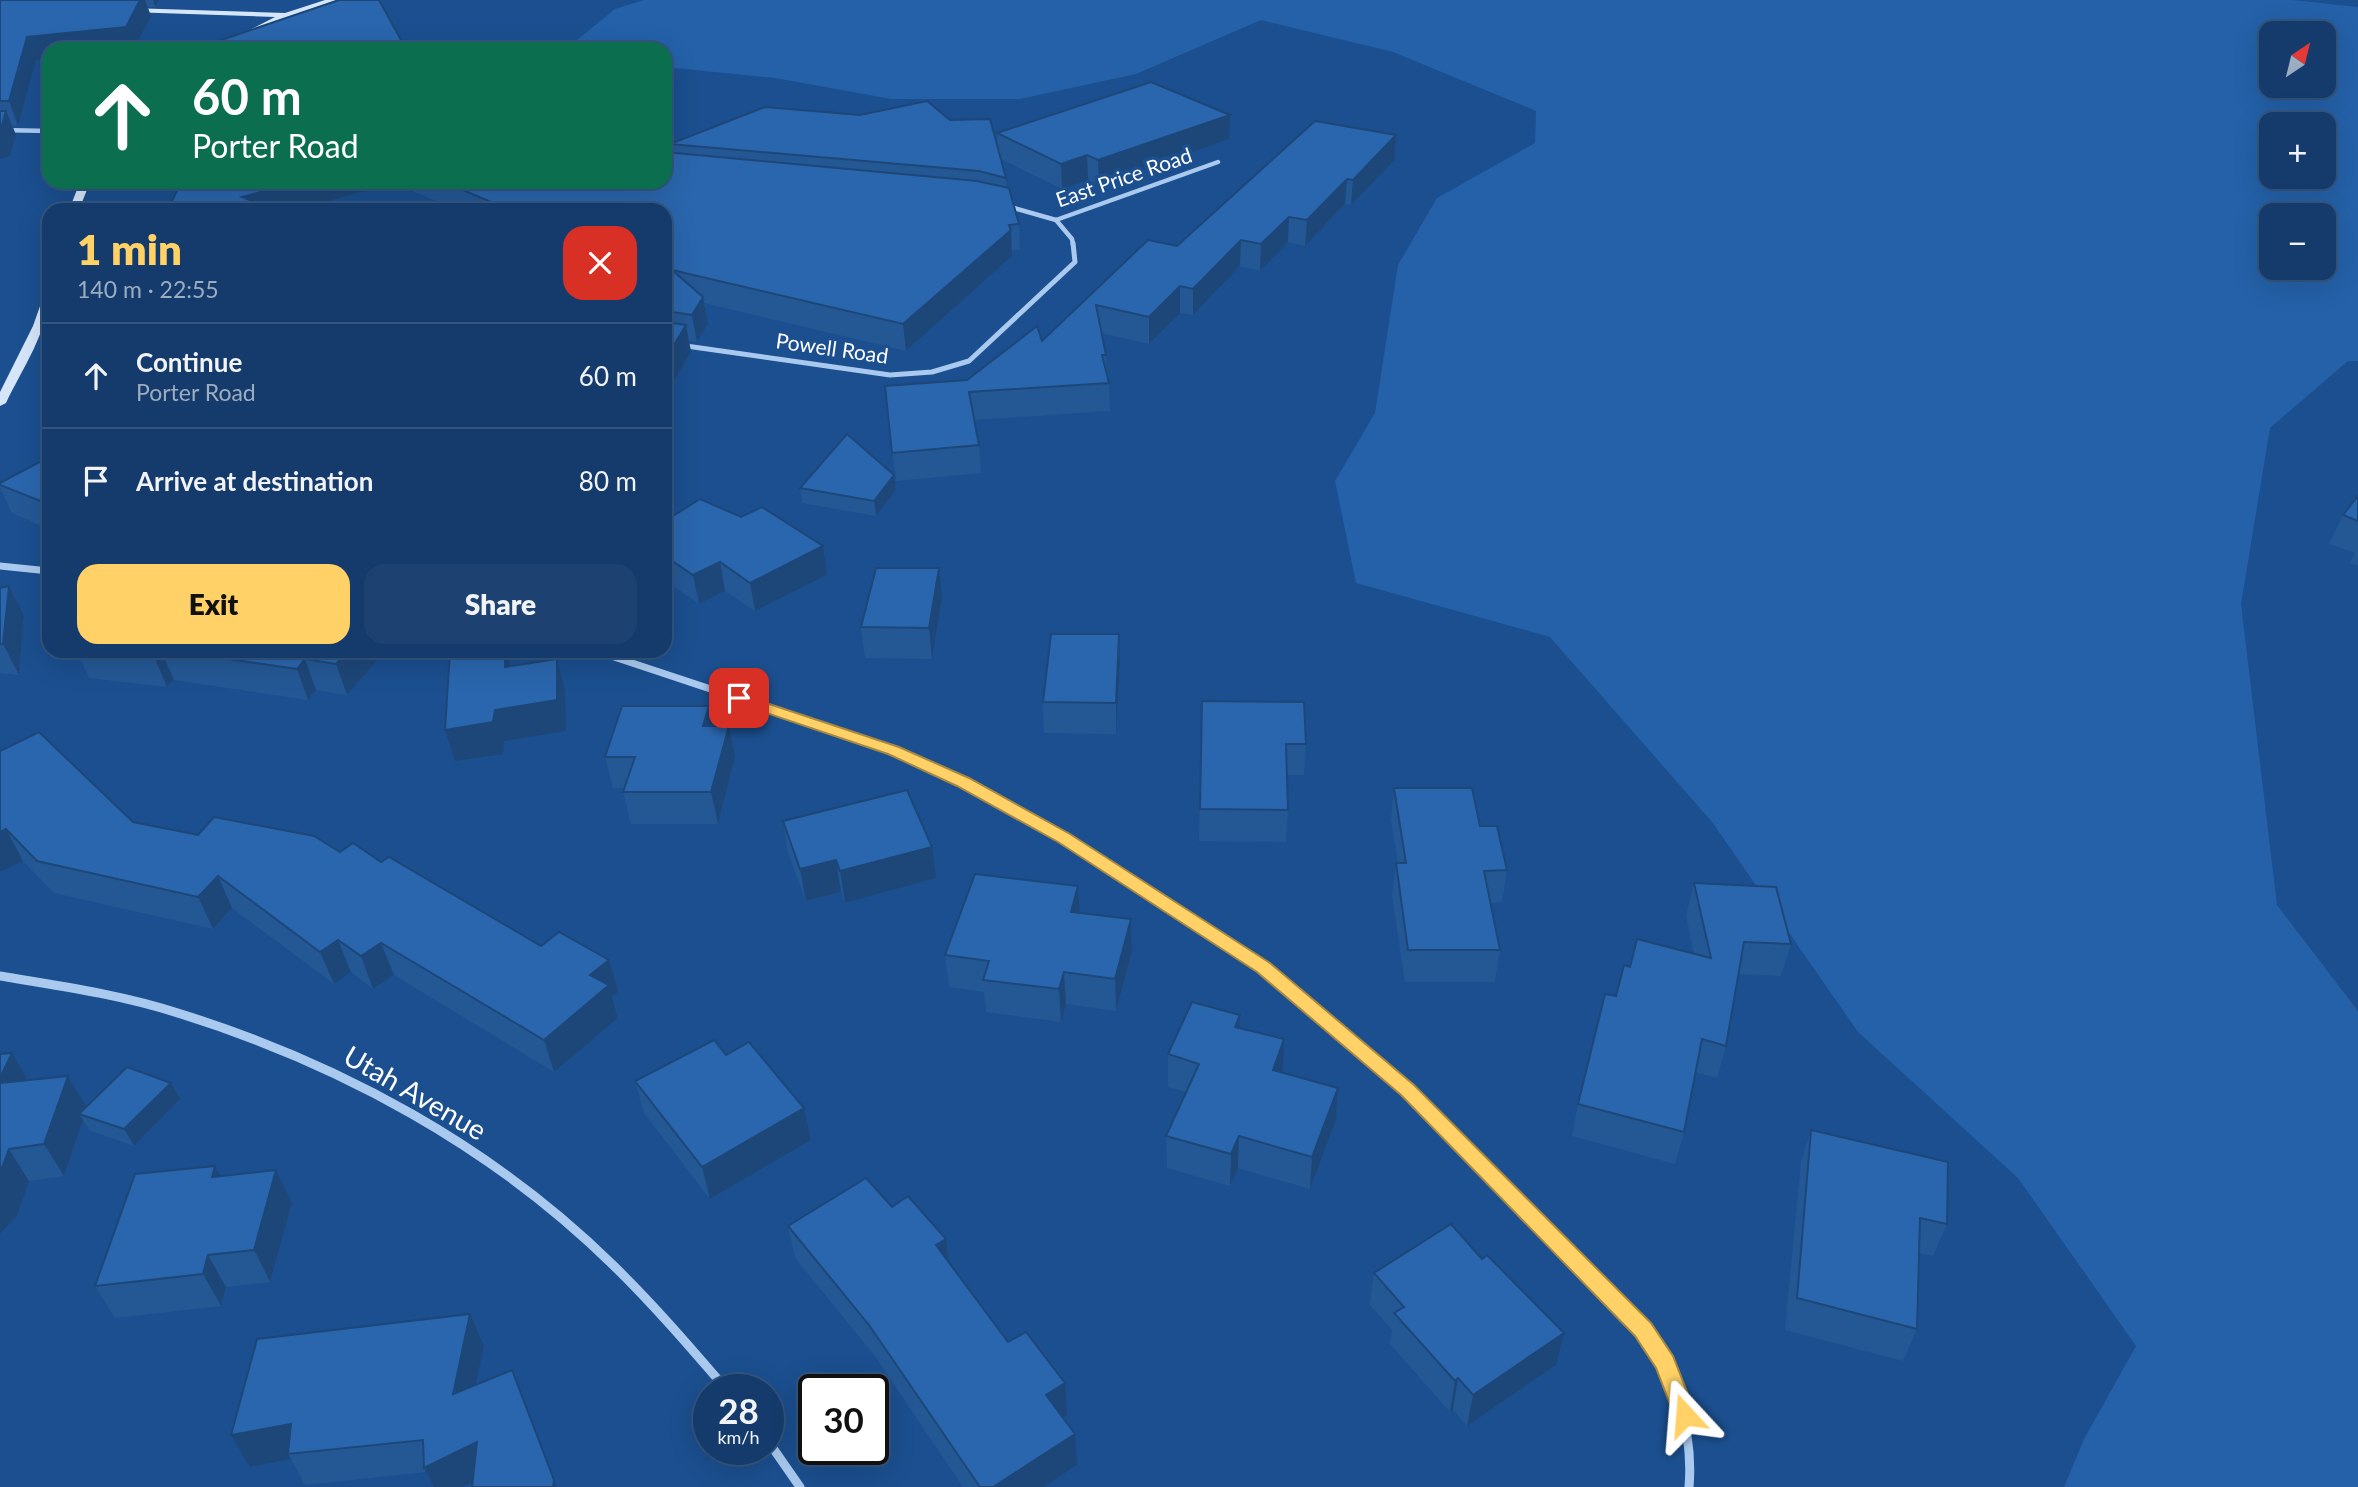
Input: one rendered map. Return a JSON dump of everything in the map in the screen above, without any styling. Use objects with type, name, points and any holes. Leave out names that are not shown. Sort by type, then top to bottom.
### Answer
[{"type":"street","points":[[231,42],[285,15],[333,0]]},
{"type":"street","points":[[123,10],[285,15]]},
{"type":"street","points":[[0,130],[42,131]]},
{"type":"street","name":"East Price Road","points":[[1001,205],[1056,220],[1218,162]]},
{"type":"street","name":"Powell Road","points":[[672,344],[890,376],[932,372],[969,361],[1075,262],[1072,239],[1056,220]]},
{"type":"street","points":[[0,403],[42,318]]},
{"type":"street","points":[[0,566],[42,570]]},
{"type":"street","points":[[617,658],[894,750],[963,782],[1064,838],[1264,968],[1408,1090],[1643,1330],[1666,1363],[1685,1415],[1691,1447],[1689,1487]]},
{"type":"street","name":"Utah Avenue","points":[[0,976],[122,999],[181,1014],[331,1070],[419,1116],[455,1137],[502,1172],[610,1261],[696,1350],[715,1374]]},
{"type":"street","points":[[784,1464],[800,1487]]},
{"type":"shaded area","points":[[644,0],[2292,0],[2358,7],[2358,361],[2348,361],[2270,428],[2241,604],[2277,905],[2358,1011],[2358,1487],[2064,1487],[2084,1439],[2136,1346],[2018,1178],[1858,1032],[1712,822],[1550,637],[1356,583],[1335,481],[1375,413],[1398,265],[1437,198],[1535,143],[1536,111],[1393,52],[1261,20],[1136,74],[1020,99],[891,99],[775,78],[672,68],[672,42],[574,42],[615,9]]},
{"type":"building","points":[[0,0],[140,0],[126,27],[27,37],[9,101],[0,101]]},
{"type":"building","points":[[339,0],[379,0],[402,42],[216,42]]},
{"type":"building","points":[[1151,82],[1230,115],[1098,160],[1087,155],[1061,164],[997,133]]},
{"type":"building","points":[[927,101],[950,120],[990,119],[1006,178],[979,171],[672,144],[765,107],[860,115]]},
{"type":"building","points":[[0,111],[6,111],[0,132]]},
{"type":"building","points":[[1315,121],[1396,135],[1353,180],[1347,179],[1307,220],[1289,217],[1261,244],[1241,240],[1193,289],[1180,286],[1149,317],[1096,305],[1106,355],[1102,355],[1109,383],[969,392],[979,445],[892,453],[885,386],[967,380],[1037,326],[1042,341],[1148,240],[1177,246]]},
{"type":"building","points":[[672,153],[977,181],[1009,188],[1019,224],[1009,225],[1011,230],[903,324],[672,270],[672,203],[494,203],[460,189],[672,189]]},
{"type":"building","points":[[178,189],[272,189],[242,197],[257,203],[170,203]]},
{"type":"building","points":[[672,270],[703,297],[692,315],[672,312]]},
{"type":"building","points":[[672,323],[686,325],[672,348]]},
{"type":"building","points":[[847,434],[894,475],[874,501],[800,488]]},
{"type":"building","points":[[42,461],[42,501],[0,483]]},
{"type":"building","points":[[2358,496],[2358,521],[2343,515]]},
{"type":"building","points":[[700,499],[741,517],[762,507],[823,546],[750,583],[720,562],[693,575],[672,561],[672,517]]},
{"type":"building","points":[[876,568],[939,568],[929,628],[861,627]]},
{"type":"building","points":[[9,586],[3,644],[0,644],[0,588]]},
{"type":"building","points":[[1051,634],[1119,634],[1116,703],[1043,702]]},
{"type":"building","points":[[221,658],[341,658],[336,664],[305,659],[297,669]]},
{"type":"building","points":[[450,658],[505,658],[505,667],[557,659],[557,700],[495,710],[493,722],[445,730]]},
{"type":"building","points":[[1202,701],[1304,702],[1306,744],[1286,744],[1288,810],[1200,809]]},
{"type":"building","points":[[622,706],[709,706],[703,726],[729,726],[711,792],[623,792],[635,757],[605,757]]},
{"type":"building","points":[[39,732],[133,822],[198,835],[214,817],[314,836],[340,852],[353,843],[381,862],[389,857],[541,946],[559,932],[609,960],[590,975],[609,985],[544,1040],[381,943],[361,956],[338,940],[320,952],[218,876],[198,897],[37,861],[6,829],[0,832],[0,751]]},
{"type":"building","points":[[1394,788],[1472,788],[1480,826],[1497,826],[1507,870],[1484,871],[1500,950],[1408,950],[1396,863],[1406,863]]},
{"type":"building","points":[[907,790],[932,847],[840,871],[836,860],[800,869],[783,821]]},
{"type":"building","points":[[975,874],[1078,886],[1071,912],[1131,919],[1115,979],[1064,972],[1059,989],[983,980],[989,961],[945,955]]},
{"type":"building","points":[[1694,883],[1776,887],[1791,944],[1744,942],[1726,1046],[1702,1039],[1684,1132],[1578,1104],[1605,994],[1616,996],[1624,965],[1630,967],[1637,939],[1711,958]]},
{"type":"building","points":[[1192,1002],[1240,1015],[1235,1027],[1284,1039],[1273,1070],[1338,1088],[1312,1157],[1239,1136],[1231,1154],[1166,1136],[1199,1064],[1168,1054]]},
{"type":"building","points":[[714,1040],[726,1055],[749,1042],[804,1108],[702,1167],[635,1081]]},
{"type":"building","points":[[12,1053],[0,1078],[0,1054]]},
{"type":"building","points":[[127,1067],[171,1083],[124,1129],[79,1114]]},
{"type":"building","points":[[68,1076],[44,1144],[9,1149],[0,1173],[0,1083]]},
{"type":"building","points":[[1811,1130],[1948,1162],[1947,1224],[1920,1218],[1917,1329],[1797,1298]]},
{"type":"building","points":[[215,1166],[212,1177],[276,1170],[254,1250],[208,1255],[203,1274],[95,1286],[135,1174]]},
{"type":"building","points":[[866,1178],[892,1207],[908,1196],[946,1239],[936,1245],[1008,1342],[1026,1332],[1065,1383],[1046,1395],[1075,1434],[993,1487],[980,1487],[869,1325],[788,1226]]},
{"type":"building","points":[[1451,1224],[1482,1259],[1487,1255],[1564,1333],[1473,1395],[1458,1378],[1455,1381],[1394,1313],[1404,1307],[1374,1273]]},
{"type":"building","points":[[470,1314],[453,1394],[512,1370],[554,1480],[553,1487],[472,1487],[477,1442],[424,1468],[423,1440],[288,1454],[291,1424],[231,1435],[257,1339]]},
{"type":"route","points":[[739,698],[894,750],[963,782],[1064,838],[1264,968],[1408,1090],[1554,1236],[1643,1330],[1666,1363],[1685,1415]]}]
